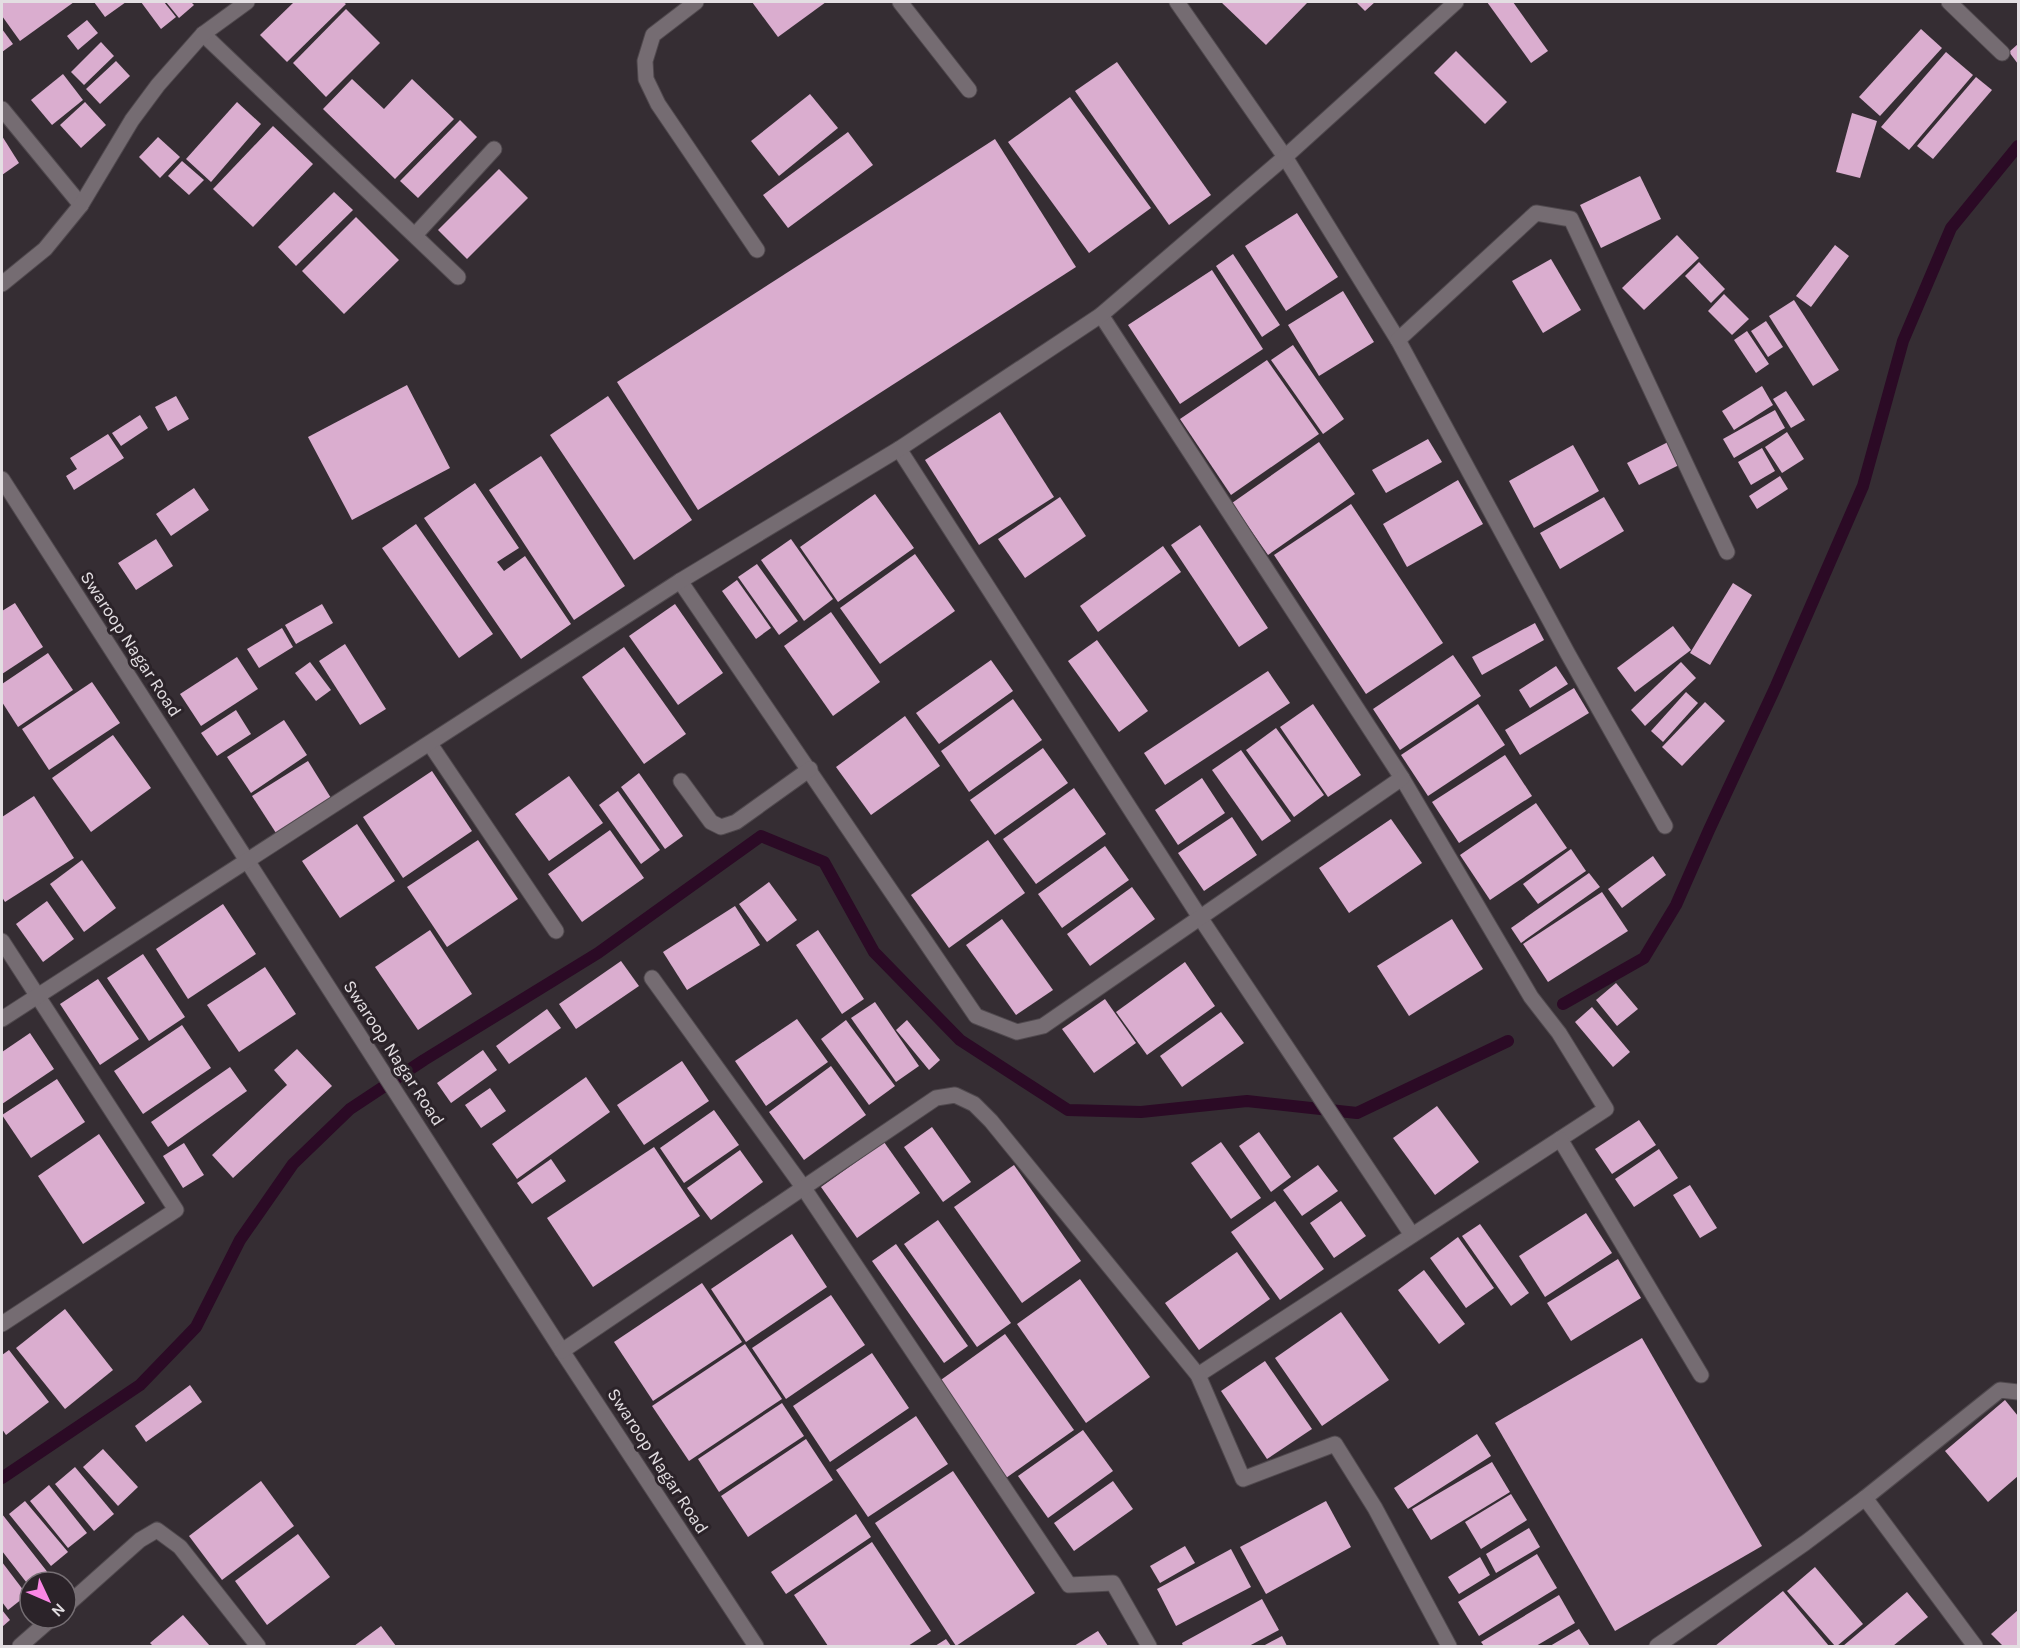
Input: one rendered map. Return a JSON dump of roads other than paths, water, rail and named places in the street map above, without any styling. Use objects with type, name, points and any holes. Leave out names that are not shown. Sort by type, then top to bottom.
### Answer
[{"type":"street","points":[[2,284],[45,249],[81,205],[132,120],[158,85],[203,34],[247,2]]},
{"type":"street","points":[[696,2],[654,35],[645,61],[646,79],[658,104],[757,250]]},
{"type":"street","points":[[900,2],[969,90]]},
{"type":"street","points":[[1177,2],[1285,158],[1398,340],[1568,654],[1665,826]]},
{"type":"street","points":[[2,1019],[680,581],[899,449],[1101,315],[1285,158],[1456,2]]},
{"type":"street","points":[[1949,2],[2002,53]]},
{"type":"street","points":[[203,34],[458,277]]},
{"type":"street","points":[[2,109],[81,205]]},
{"type":"street","points":[[415,235],[494,148]]},
{"type":"street","points":[[1398,340],[1536,213],[1571,219],[1727,552]]},
{"type":"street","points":[[1101,315],[1402,778],[1531,997],[1559,1033],[1606,1109],[1198,1375]]},
{"type":"street","points":[[899,449],[1199,916],[1412,1235]]},
{"type":"street","name":"Swaroop Nagar Road","points":[[2,479],[562,1351],[756,1647]]},
{"type":"street","points":[[680,581],[976,1016],[1017,1032],[1043,1026],[1199,916],[1402,778]]},
{"type":"street","points":[[430,744],[556,931]]},
{"type":"street","points":[[681,781],[711,822],[721,827],[736,822],[810,769]]},
{"type":"street","points":[[2,941],[176,1210],[2,1324]]},
{"type":"street","points":[[652,978],[803,1187],[1069,1585],[1113,1583],[1149,1647]]},
{"type":"street","points":[[562,1351],[936,1098],[955,1095],[974,1104],[991,1121],[1198,1375],[1244,1479],[1335,1444],[1375,1508],[1449,1647]]},
{"type":"street","points":[[1560,1139],[1701,1375]]},
{"type":"street","points":[[1657,1647],[1677,1642],[1865,1498],[2000,1390],[2019,1392]]},
{"type":"street","points":[[1865,1498],[1975,1647]]},
{"type":"street","points":[[78,1595],[140,1540],[157,1530],[180,1547],[258,1647]]},
{"type":"street","points":[[20,1647],[39,1630]]},
{"type":"waterway","points":[[1563,1004],[1644,958],[1676,905],[1776,686],[1863,486],[1903,341],[1951,228],[2018,146]]},
{"type":"waterway","points":[[2,1478],[140,1385],[196,1327],[240,1240],[293,1164],[350,1109],[424,1060],[598,953],[761,836],[824,862],[874,952],[960,1040],[1068,1110],[1141,1112],[1247,1101],[1357,1113],[1508,1041]]}]
